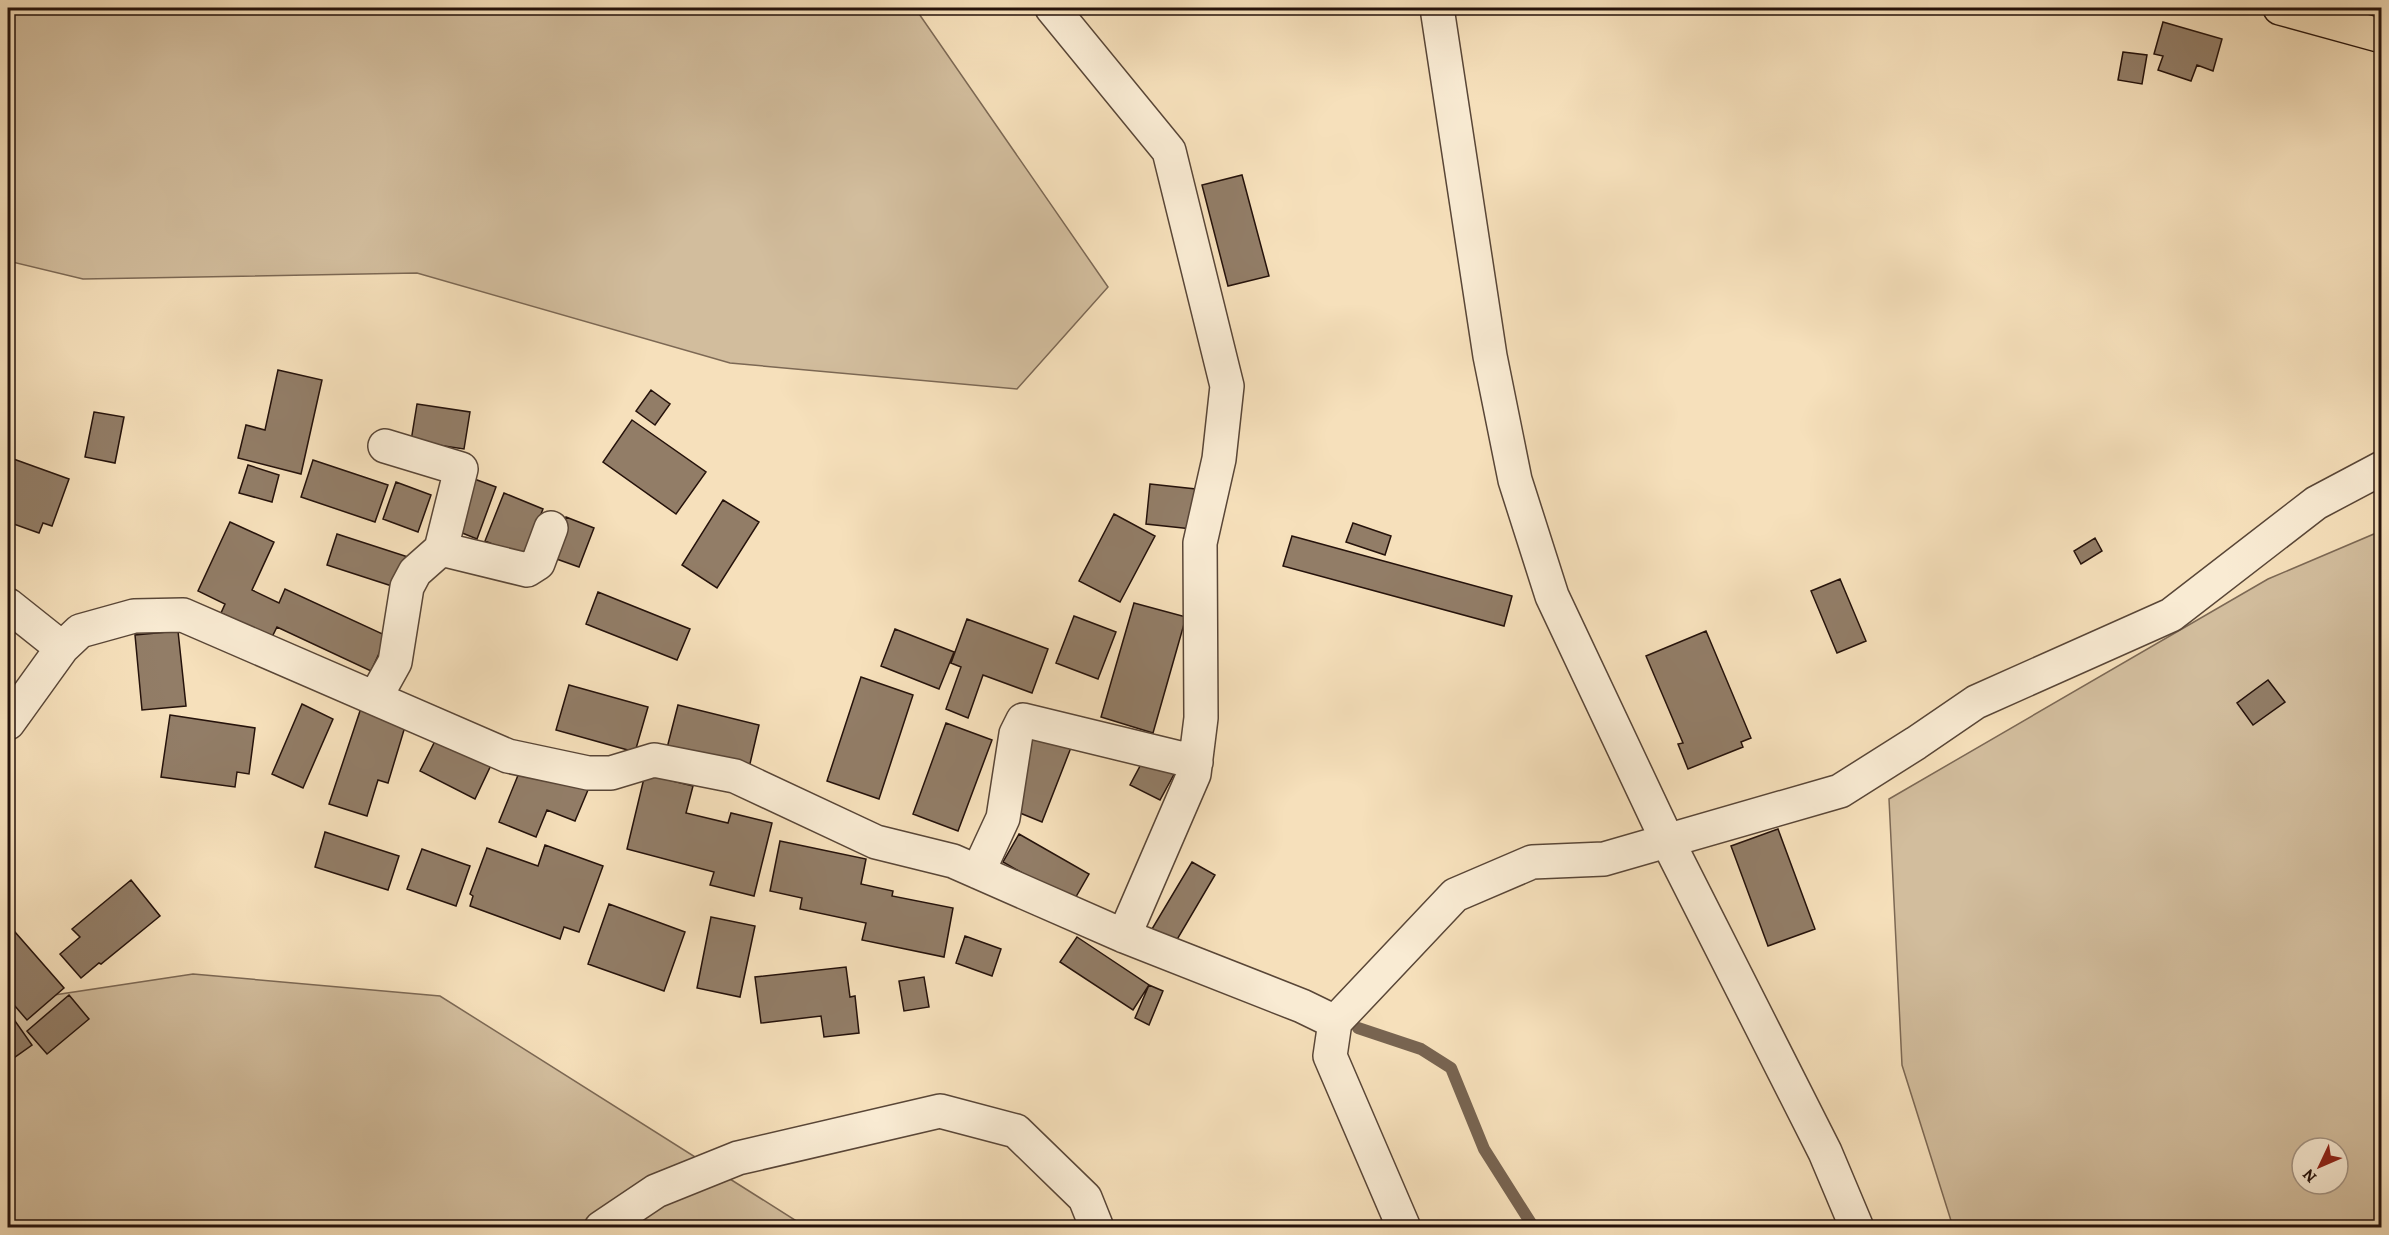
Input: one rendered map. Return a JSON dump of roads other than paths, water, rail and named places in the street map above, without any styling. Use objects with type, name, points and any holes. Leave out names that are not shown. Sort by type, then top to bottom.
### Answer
[{"type":"highway","points":[[2280,8],[2382,36]]},
{"type":"street","points":[[1052,8],[1169,152],[1227,386],[1219,459],[1200,543],[1201,718],[1194,774],[1124,936]]},
{"type":"street","points":[[1437,8],[1490,357],[1515,480],[1552,596],[1668,842],[1825,1152],[1857,1227]]},
{"type":"street","points":[[375,698],[395,662],[407,587],[415,572],[441,549],[461,469],[385,446]]},
{"type":"street","points":[[1404,1227],[1330,1056],[1335,1022],[1455,895],[1532,862],[1604,859],[1840,791],[1976,702],[2171,615],[2316,503],[2382,468]]},
{"type":"street","points":[[441,549],[527,570],[538,563],[551,528]]},
{"type":"street","points":[[8,606],[62,648]]},
{"type":"street","points":[[8,723],[62,648],[80,631],[134,616],[183,615],[508,756],[588,773],[611,773],[654,760],[735,776],[876,842],[953,861],[1124,936],[1302,1006],[1335,1022]]},
{"type":"street","points":[[978,872],[1003,818],[1016,734],[1023,720],[1196,762]]},
{"type":"street","points":[[601,1227],[656,1191],[738,1158],[940,1111],[1016,1131],[1085,1198],[1097,1227]]},
{"type":"waterway","points":[[1358,1028],[1421,1049],[1451,1068],[1484,1149],[1534,1228]]}]
